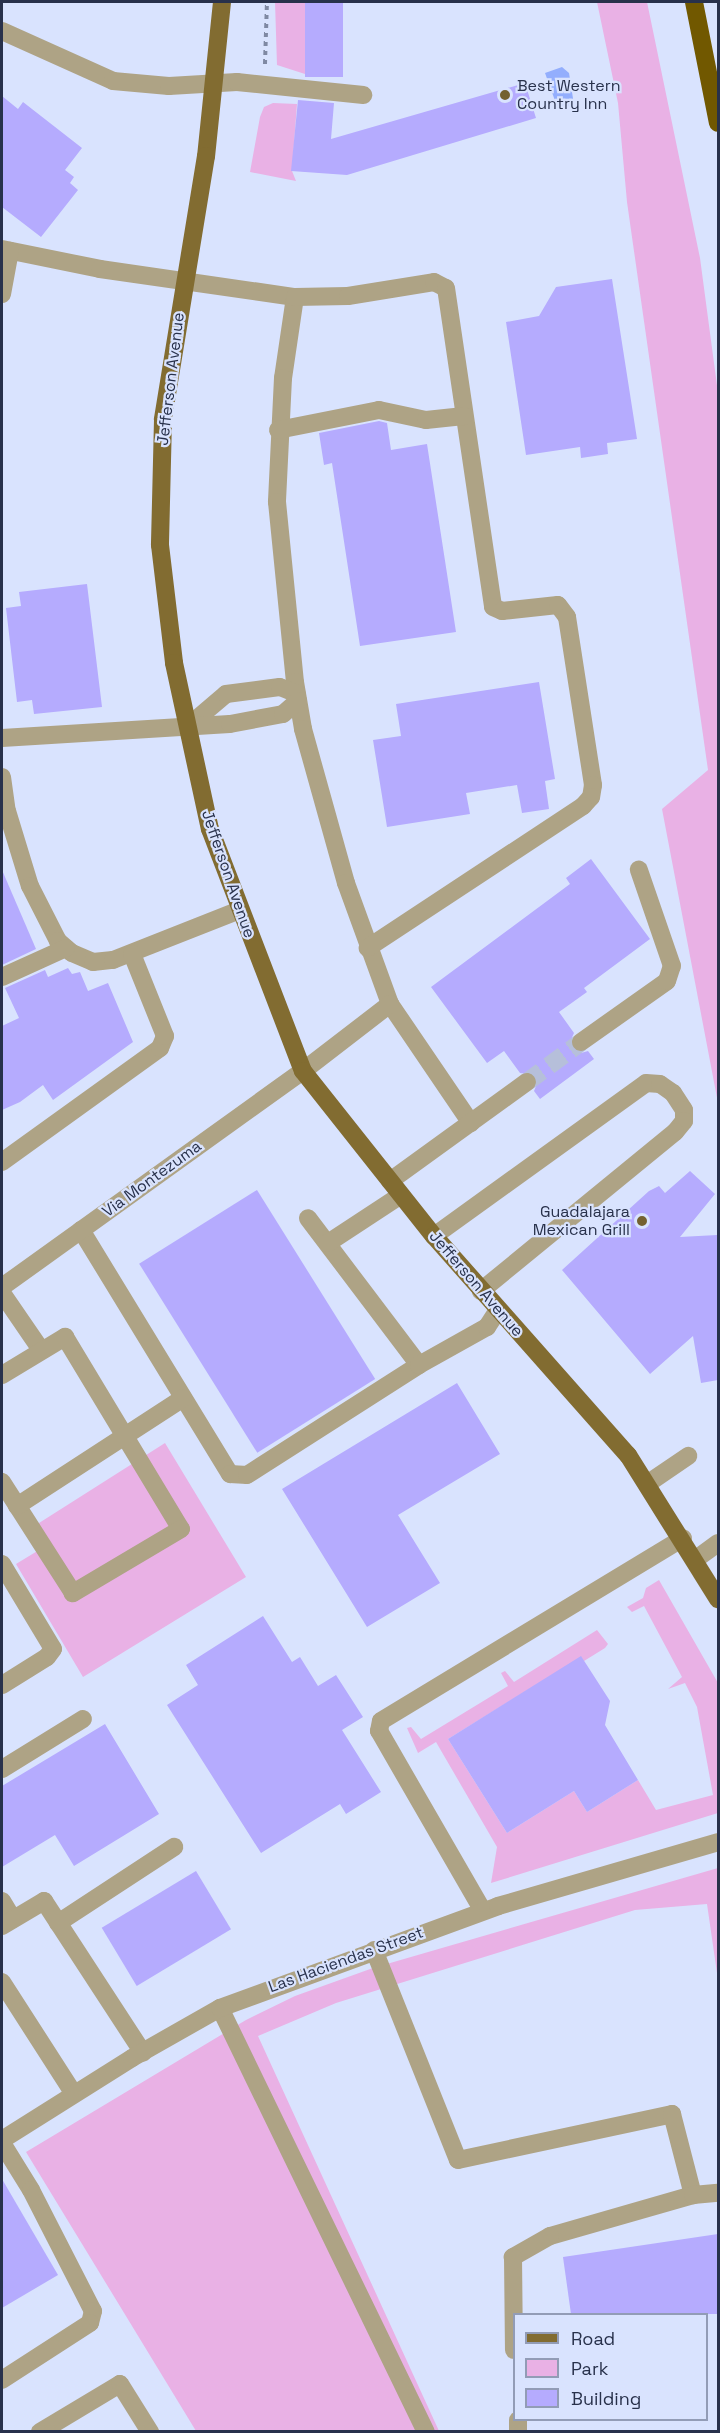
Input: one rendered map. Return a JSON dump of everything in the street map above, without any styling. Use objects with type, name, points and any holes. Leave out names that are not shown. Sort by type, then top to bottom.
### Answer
[{"type":"highway","points":[[694,2],[718,123]]},
{"type":"main road","name":"Jefferson Avenue","points":[[222,2],[216,82],[163,420],[160,545],[186,728],[210,829],[303,1071],[434,1236],[628,1455],[683,1538],[718,1599]]},
{"type":"street","points":[[2,31],[113,81],[169,86],[216,82],[363,95]]},
{"type":"street","points":[[2,294],[6,250],[184,281],[295,297],[348,296],[434,282],[446,288],[493,607],[502,611],[558,605],[567,617],[593,785],[591,797],[368,948]]},
{"type":"street","points":[[295,297],[278,430],[277,502],[297,698],[320,797],[368,948],[390,1004],[471,1123]]},
{"type":"street","points":[[278,430],[380,410],[426,420],[464,416]]},
{"type":"street","points":[[186,728],[226,694],[280,687],[297,698]]},
{"type":"street","points":[[2,738],[186,728],[283,714],[297,698]]},
{"type":"street","points":[[2,777],[7,811],[30,886],[58,941],[66,948],[93,962],[132,954],[240,910]]},
{"type":"street","points":[[581,1042],[667,981],[672,966],[639,870]]},
{"type":"street","points":[[2,977],[66,948]]},
{"type":"street","points":[[2,1162],[160,1048],[165,1036],[132,954]]},
{"type":"street","name":"Via Montezuma","points":[[2,1287],[303,1071],[390,1004]]},
{"type":"street","points":[[328,1242],[471,1123],[527,1082]]},
{"type":"street","points":[[434,1236],[646,1083],[660,1084],[673,1093],[684,1110],[684,1121],[675,1132],[481,1291]]},
{"type":"street","points":[[308,1218],[419,1365]]},
{"type":"street","points":[[81,1230],[230,1474],[247,1475],[419,1365],[487,1327],[498,1310]]},
{"type":"street","points":[[2,1293],[41,1350]]},
{"type":"street","points":[[2,1375],[65,1337],[181,1529],[73,1593],[2,1482]]},
{"type":"street","points":[[17,1506],[183,1398]]},
{"type":"street","points":[[647,1484],[688,1456]]},
{"type":"street","points":[[483,1911],[379,1731],[381,1720],[683,1538]]},
{"type":"street","points":[[696,1559],[718,1543]]},
{"type":"street","points":[[2,1564],[53,1649],[47,1657],[2,1685]]},
{"type":"street","points":[[2,1769],[83,1719]]},
{"type":"street","name":"Las Haciendas Street","points":[[2,2142],[74,2094],[220,2008],[483,1911],[718,1842]]},
{"type":"street","points":[[58,1923],[174,1847]]},
{"type":"street","points":[[2,1902],[7,1923],[44,1901],[143,2053]]},
{"type":"street","points":[[374,1950],[458,2160],[672,2114],[693,2195]]},
{"type":"street","points":[[2,1982],[74,2094]]},
{"type":"street","points":[[220,2008],[426,2432]]},
{"type":"street","points":[[2,2142],[31,2190],[93,2311],[90,2323],[2,2380]]},
{"type":"street","points":[[514,2313],[513,2257],[550,2236],[693,2195],[718,2193]]},
{"type":"street","points":[[40,2432],[120,2384],[150,2432]]},
{"type":"path","points":[[267,2],[263,62],[274,68]]},
{"type":"green space","points":[[275,2],[307,2],[305,74],[277,65]]},
{"type":"green space","points":[[597,2],[647,2],[700,258],[718,393],[718,1103],[662,809],[708,770],[627,202],[618,103]]},
{"type":"green space","points":[[273,103],[297,104],[292,171],[296,181],[250,172],[260,117],[264,107]]},
{"type":"green space","points":[[165,1443],[246,1577],[83,1677],[16,1564],[39,1550],[28,1530]]},
{"type":"green space","points":[[659,1580],[718,1683],[718,1813],[491,1883],[497,1847],[436,1742],[418,1753],[407,1728],[411,1727],[421,1739],[508,1686],[501,1673],[505,1671],[514,1682],[597,1630],[608,1644],[605,1648],[584,1661],[581,1657],[448,1739],[507,1833],[574,1791],[587,1812],[638,1780],[656,1810],[713,1795],[697,1707],[685,1683],[668,1689],[682,1677],[644,1606],[632,1612],[627,1607],[643,1598],[646,1588]]},
{"type":"green space","points":[[718,1868],[718,1980],[707,1904],[635,1910],[336,2003],[258,2036],[439,2431],[196,2431],[26,2152],[246,2020],[295,1996],[373,1968]]},
{"type":"water","points":[[562,67],[569,73],[574,105],[558,109],[545,73]]},
{"type":"building","points":[[305,2],[343,2],[343,77],[305,77]]},
{"type":"building","name":"Best Western Country Inn","points":[[525,83],[536,118],[347,175],[291,171],[298,100],[334,103],[331,139]]},
{"type":"building","points":[[2,96],[18,109],[23,102],[82,148],[65,170],[74,177],[70,183],[78,190],[41,237],[2,207]]},
{"type":"building","points":[[612,279],[637,439],[607,443],[608,454],[581,458],[580,447],[526,455],[506,322],[539,316],[556,287]]},
{"type":"building","points":[[379,421],[387,423],[391,450],[427,444],[456,632],[360,646],[332,463],[324,465],[319,433]]},
{"type":"building","points":[[87,584],[102,707],[34,714],[32,700],[17,702],[6,608],[21,606],[19,592]]},
{"type":"building","points":[[539,682],[555,779],[545,781],[549,809],[522,813],[517,785],[466,793],[470,814],[387,827],[373,740],[401,736],[396,704]]},
{"type":"building","points":[[591,859],[650,939],[584,988],[587,992],[559,1012],[574,1033],[570,1042],[572,1049],[581,1053],[588,1051],[594,1059],[540,1099],[534,1091],[538,1081],[536,1075],[520,1073],[504,1051],[487,1063],[431,987],[570,884],[566,878]]},
{"type":"building","points":[[2,870],[36,949],[2,965]]},
{"type":"building","points":[[68,968],[72,974],[80,972],[88,991],[108,983],[133,1042],[53,1100],[43,1085],[20,1102],[2,1110],[2,1026],[19,1018],[5,988],[45,970],[48,977]]},
{"type":"building","points":[[690,1171],[715,1194],[680,1237],[717,1235],[718,1246],[718,1380],[701,1383],[693,1336],[650,1374],[562,1270],[649,1191],[659,1186],[665,1193]]},
{"type":"building","points":[[257,1190],[375,1379],[257,1453],[139,1264]]},
{"type":"building","points":[[457,1383],[500,1454],[398,1515],[440,1583],[367,1627],[282,1489]]},
{"type":"building","points":[[263,1616],[292,1662],[300,1657],[318,1686],[336,1675],[363,1717],[342,1730],[381,1792],[346,1814],[340,1804],[261,1853],[167,1705],[198,1685],[186,1665]]},
{"type":"building","points":[[581,1656],[610,1701],[605,1725],[638,1780],[587,1812],[574,1791],[507,1833],[448,1739]]},
{"type":"building","points":[[105,1724],[159,1814],[74,1866],[55,1835],[2,1867],[2,1786]]},
{"type":"building","points":[[196,1871],[231,1929],[137,1986],[102,1928]]},
{"type":"building","points":[[2,2179],[58,2275],[2,2308]]},
{"type":"building","points":[[718,2234],[718,2314],[571,2313],[563,2257]]},
{"type":"tunnel","points":[[527,1082],[581,1042]]},
{"type":"place","name":"Best Western Country Inn","points":[[505,95]]},
{"type":"place","name":"Guadalajara Mexican Grill","points":[[642,1221]]}]
